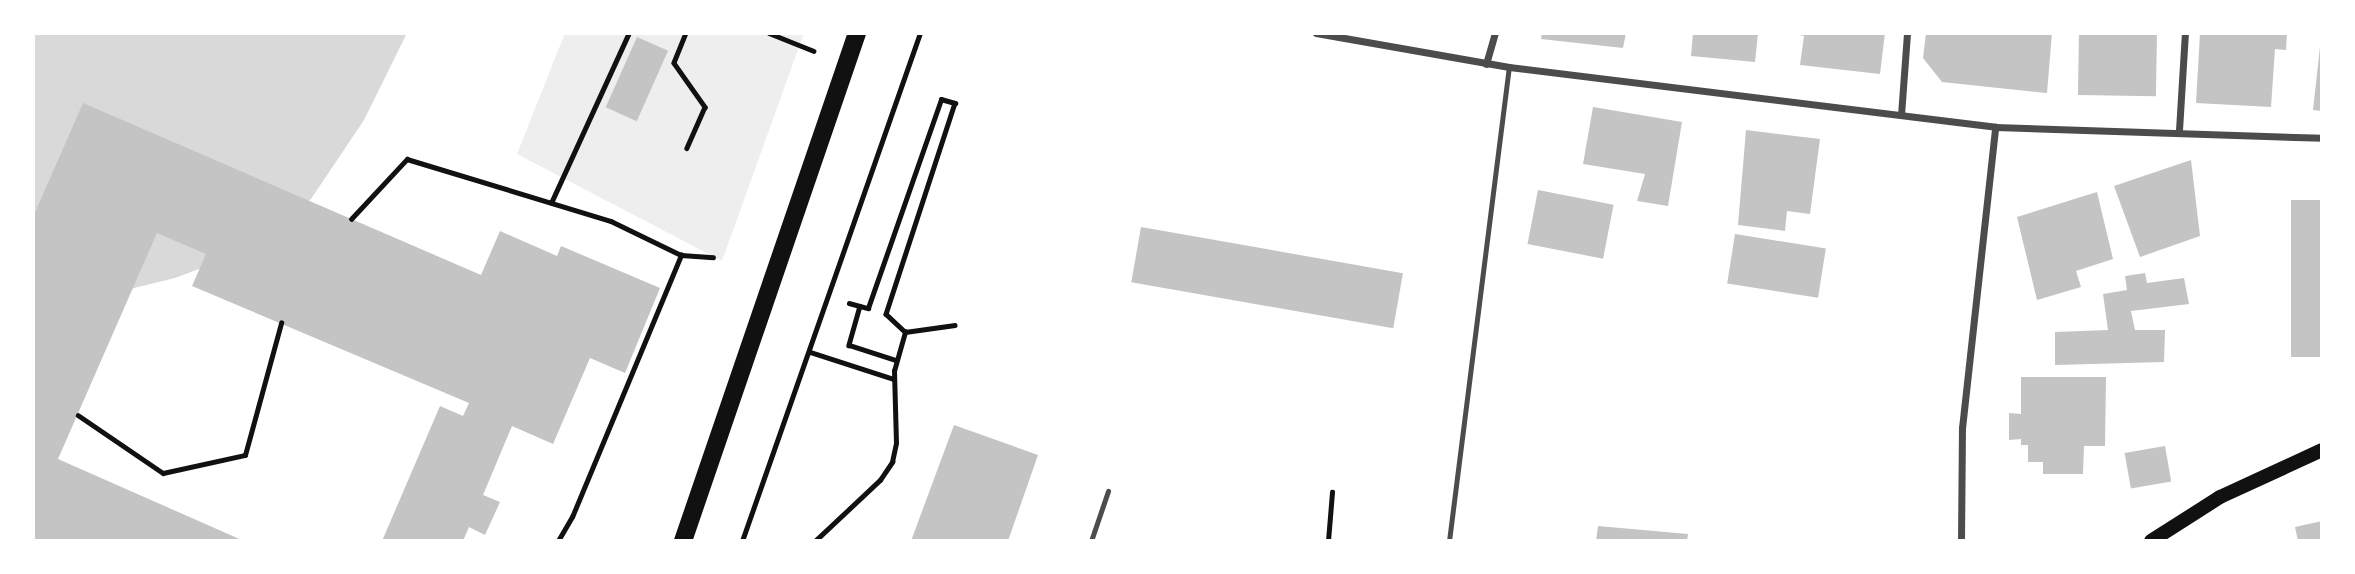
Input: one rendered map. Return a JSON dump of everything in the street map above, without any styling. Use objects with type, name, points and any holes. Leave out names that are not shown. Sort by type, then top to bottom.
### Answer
[{"type":"main road","points":[[685,541],[857,33]]},
{"type":"main road","points":[[2151,541],[2220,497],[2322,450]]},
{"type":"street","points":[[1316,33],[1486,64],[1995,127],[2179,130],[2322,138]]},
{"type":"street","points":[[1486,64],[1495,33]]},
{"type":"street","points":[[1901,115],[1908,33]]},
{"type":"street","points":[[2179,130],[2185,33]]},
{"type":"street","points":[[1961,541],[1962,428],[1995,127]]},
{"type":"lane","points":[[1449,541],[1509,67]]},
{"type":"lane","points":[[1091,541],[1108,491]]},
{"type":"path","points":[[551,203],[629,33]]},
{"type":"path","points":[[686,33],[674,63],[705,107],[687,148]]},
{"type":"path","points":[[769,33],[814,51]]},
{"type":"path","points":[[742,541],[919,33]]},
{"type":"path","points":[[849,303],[869,308],[941,99],[955,103],[886,314],[905,332]]},
{"type":"path","points":[[351,219],[407,159],[611,221],[681,255],[713,257]]},
{"type":"path","points":[[558,541],[572,517],[681,255]]},
{"type":"path","points":[[860,306],[849,345],[896,360]]},
{"type":"path","points":[[78,415],[163,473],[245,454],[281,323]]},
{"type":"path","points":[[905,332],[955,325]]},
{"type":"path","points":[[815,541],[880,480],[892,462],[896,443],[894,379],[896,360],[905,332]]},
{"type":"path","points":[[810,352],[894,379]]},
{"type":"path","points":[[1328,541],[1332,492]]},
{"type":"shaded area","points":[[33,33],[407,33],[364,120],[311,199],[247,251],[175,278],[65,305],[33,304]]},
{"type":"shaded area","points":[[565,33],[804,33],[722,261],[517,154]]},
{"type":"building","points":[[1542,33],[1626,33],[1623,48],[1541,39]]},
{"type":"building","points":[[1693,33],[1758,33],[1755,62],[1691,56]]},
{"type":"building","points":[[1791,33],[1885,33],[1880,74],[1800,65],[1804,36]]},
{"type":"building","points":[[1926,33],[2052,33],[2047,93],[1942,82],[1923,58]]},
{"type":"building","points":[[2079,33],[2157,34],[2156,96],[2078,95]]},
{"type":"building","points":[[2200,33],[2287,33],[2286,50],[2275,49],[2271,107],[2196,103]]},
{"type":"building","points":[[637,37],[668,51],[637,121],[606,107]]},
{"type":"building","points":[[2322,47],[2322,111],[2313,110]]},
{"type":"building","points":[[83,103],[481,275],[500,231],[557,256],[561,246],[660,288],[625,373],[590,358],[553,444],[512,426],[483,495],[500,502],[485,535],[469,527],[463,541],[382,541],[440,406],[463,416],[469,403],[192,286],[206,254],[157,233],[58,459],[244,541],[33,541],[33,217]]},
{"type":"building","points":[[1593,107],[1682,122],[1668,206],[1637,201],[1645,174],[1583,164]]},
{"type":"building","points":[[1746,130],[1820,139],[1810,214],[1787,211],[1785,231],[1738,225]]},
{"type":"building","points":[[2191,160],[2200,236],[2140,257],[2114,186]]},
{"type":"building","points":[[1538,190],[1614,205],[1603,259],[1528,244]]},
{"type":"building","points":[[2097,192],[2113,259],[2076,271],[2081,287],[2037,300],[2017,217]]},
{"type":"building","points":[[2291,200],[2322,200],[2322,357],[2291,357]]},
{"type":"building","points":[[1141,227],[1403,273],[1393,328],[1131,282]]},
{"type":"building","points":[[1735,234],[1826,248],[1818,298],[1727,283]]},
{"type":"building","points":[[2145,273],[2147,283],[2184,278],[2189,304],[2131,311],[2135,330],[2165,330],[2164,362],[2055,365],[2055,332],[2108,330],[2103,294],[2127,290],[2125,276]]},
{"type":"building","points":[[2021,377],[2106,377],[2105,446],[2084,446],[2083,474],[2043,474],[2043,462],[2028,462],[2028,445],[2021,445],[2021,439],[2009,440],[2009,413],[2021,414]]},
{"type":"building","points":[[954,425],[1038,455],[1008,541],[911,541]]},
{"type":"building","points":[[2165,446],[2171,481],[2131,489],[2125,453]]},
{"type":"building","points":[[2322,521],[2322,541],[2298,541],[2295,527]]},
{"type":"building","points":[[1598,526],[1688,534],[1687,541],[1596,541]]}]
